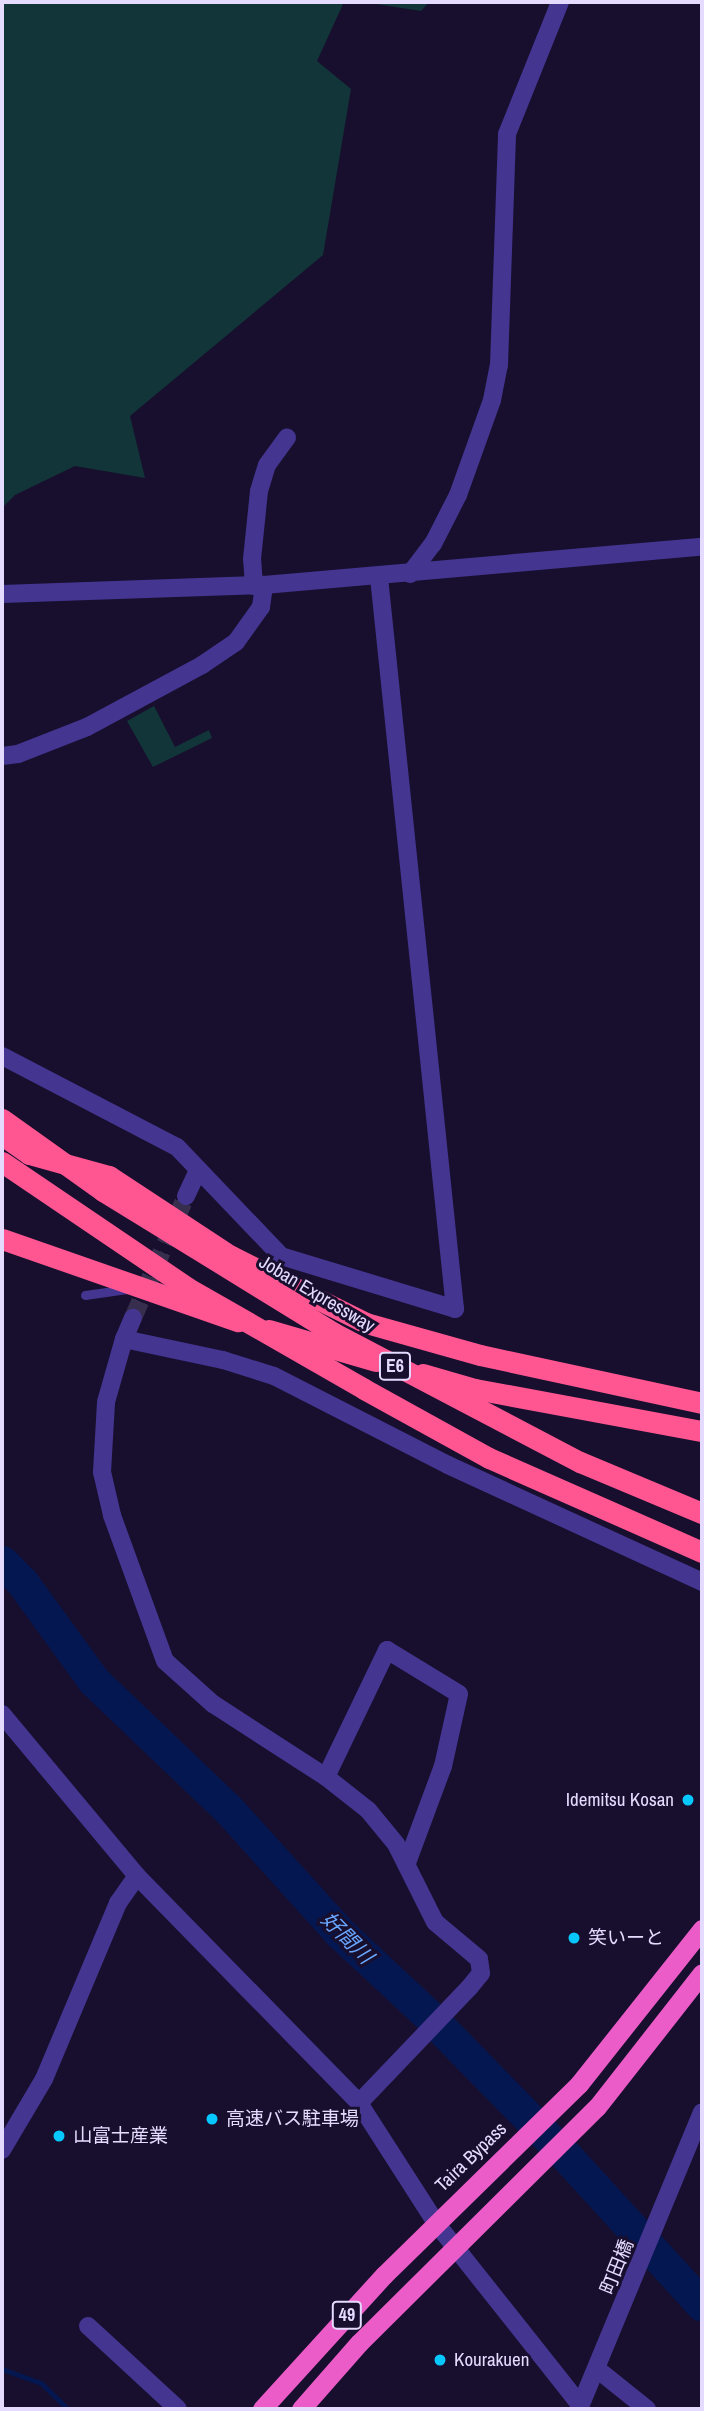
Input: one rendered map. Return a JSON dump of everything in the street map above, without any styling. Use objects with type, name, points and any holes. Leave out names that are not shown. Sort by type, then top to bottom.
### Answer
[{"type":"highway","name":"Joban Expressway","points":[[2,1118],[11,1133],[334,1334],[580,1462],[702,1513]]},
{"type":"highway","points":[[11,1133],[29,1154],[108,1176],[231,1256],[366,1323],[480,1355],[702,1403]]},
{"type":"highway","name":"E6","points":[[2,1162],[106,1235],[276,1340],[489,1458],[702,1552]]},
{"type":"highway","points":[[2,1172],[106,1235]]},
{"type":"highway","points":[[2,1239],[136,1288],[475,1390],[702,1432]]},
{"type":"highway","name":"Taira Bypass","points":[[262,2409],[436,2223],[579,2084],[702,1929]]},
{"type":"highway","name":"49","points":[[301,2409],[453,2249],[597,2107],[702,1973]]},
{"type":"street","points":[[410,574],[433,544],[458,495],[492,400],[499,365],[507,134],[560,2]]},
{"type":"street","points":[[2,756],[18,754],[87,727],[202,665],[236,642],[261,607],[252,559],[259,491],[267,465],[287,436]]},
{"type":"street","points":[[2,594],[259,585],[379,577],[702,547]]},
{"type":"street","points":[[2,1056],[177,1147],[281,1256],[455,1310],[379,577]]},
{"type":"street","points":[[186,1196],[198,1170]]},
{"type":"street","points":[[133,1318],[124,1339],[106,1402],[102,1472],[112,1516],[165,1661],[213,1704],[326,1777],[368,1811],[407,1863],[435,1922],[480,1959],[481,1973],[469,1989],[359,2103]]},
{"type":"street","points":[[124,1339],[223,1360],[274,1376],[447,1465],[702,1581]]},
{"type":"street","points":[[326,1777],[387,1650],[459,1694],[443,1766],[407,1863]]},
{"type":"street","points":[[2,1714],[137,1876],[359,2103],[453,2249],[580,2407]]},
{"type":"street","points":[[2,2150],[44,2079],[118,1903],[137,1876]]},
{"type":"street","name":"町田橋","points":[[580,2407],[702,2112]]},
{"type":"street","points":[[88,2326],[178,2409]]},
{"type":"street","points":[[597,2369],[647,2409]]},
{"type":"lane","points":[[85,1295],[136,1288]]},
{"type":"green space","points":[[2,2],[344,2],[317,61],[351,89],[323,255],[130,416],[145,478],[75,466],[15,495],[2,508]]},
{"type":"green space","points":[[363,2],[429,2],[421,11]]},
{"type":"green space","points":[[154,706],[175,747],[209,730],[212,738],[153,767],[127,721]]},
{"type":"waterway","name":"好間川","points":[[2,1562],[22,1582],[94,1681],[228,1809],[341,1934],[426,2013],[567,2157],[702,2305]]},
{"type":"waterway","points":[[2,2369],[41,2383],[68,2409]]},
{"type":"tunnel","points":[[133,1318],[186,1196]]},
{"type":"place","name":"Idemitsu Kosan","points":[[688,1800]]},
{"type":"place","name":"笑いーと","points":[[574,1938]]},
{"type":"place","name":"高速バス駐車場","points":[[212,2119]]},
{"type":"place","name":"山富士産業","points":[[59,2136]]},
{"type":"place","name":"Kourakuen","points":[[440,2360]]}]
